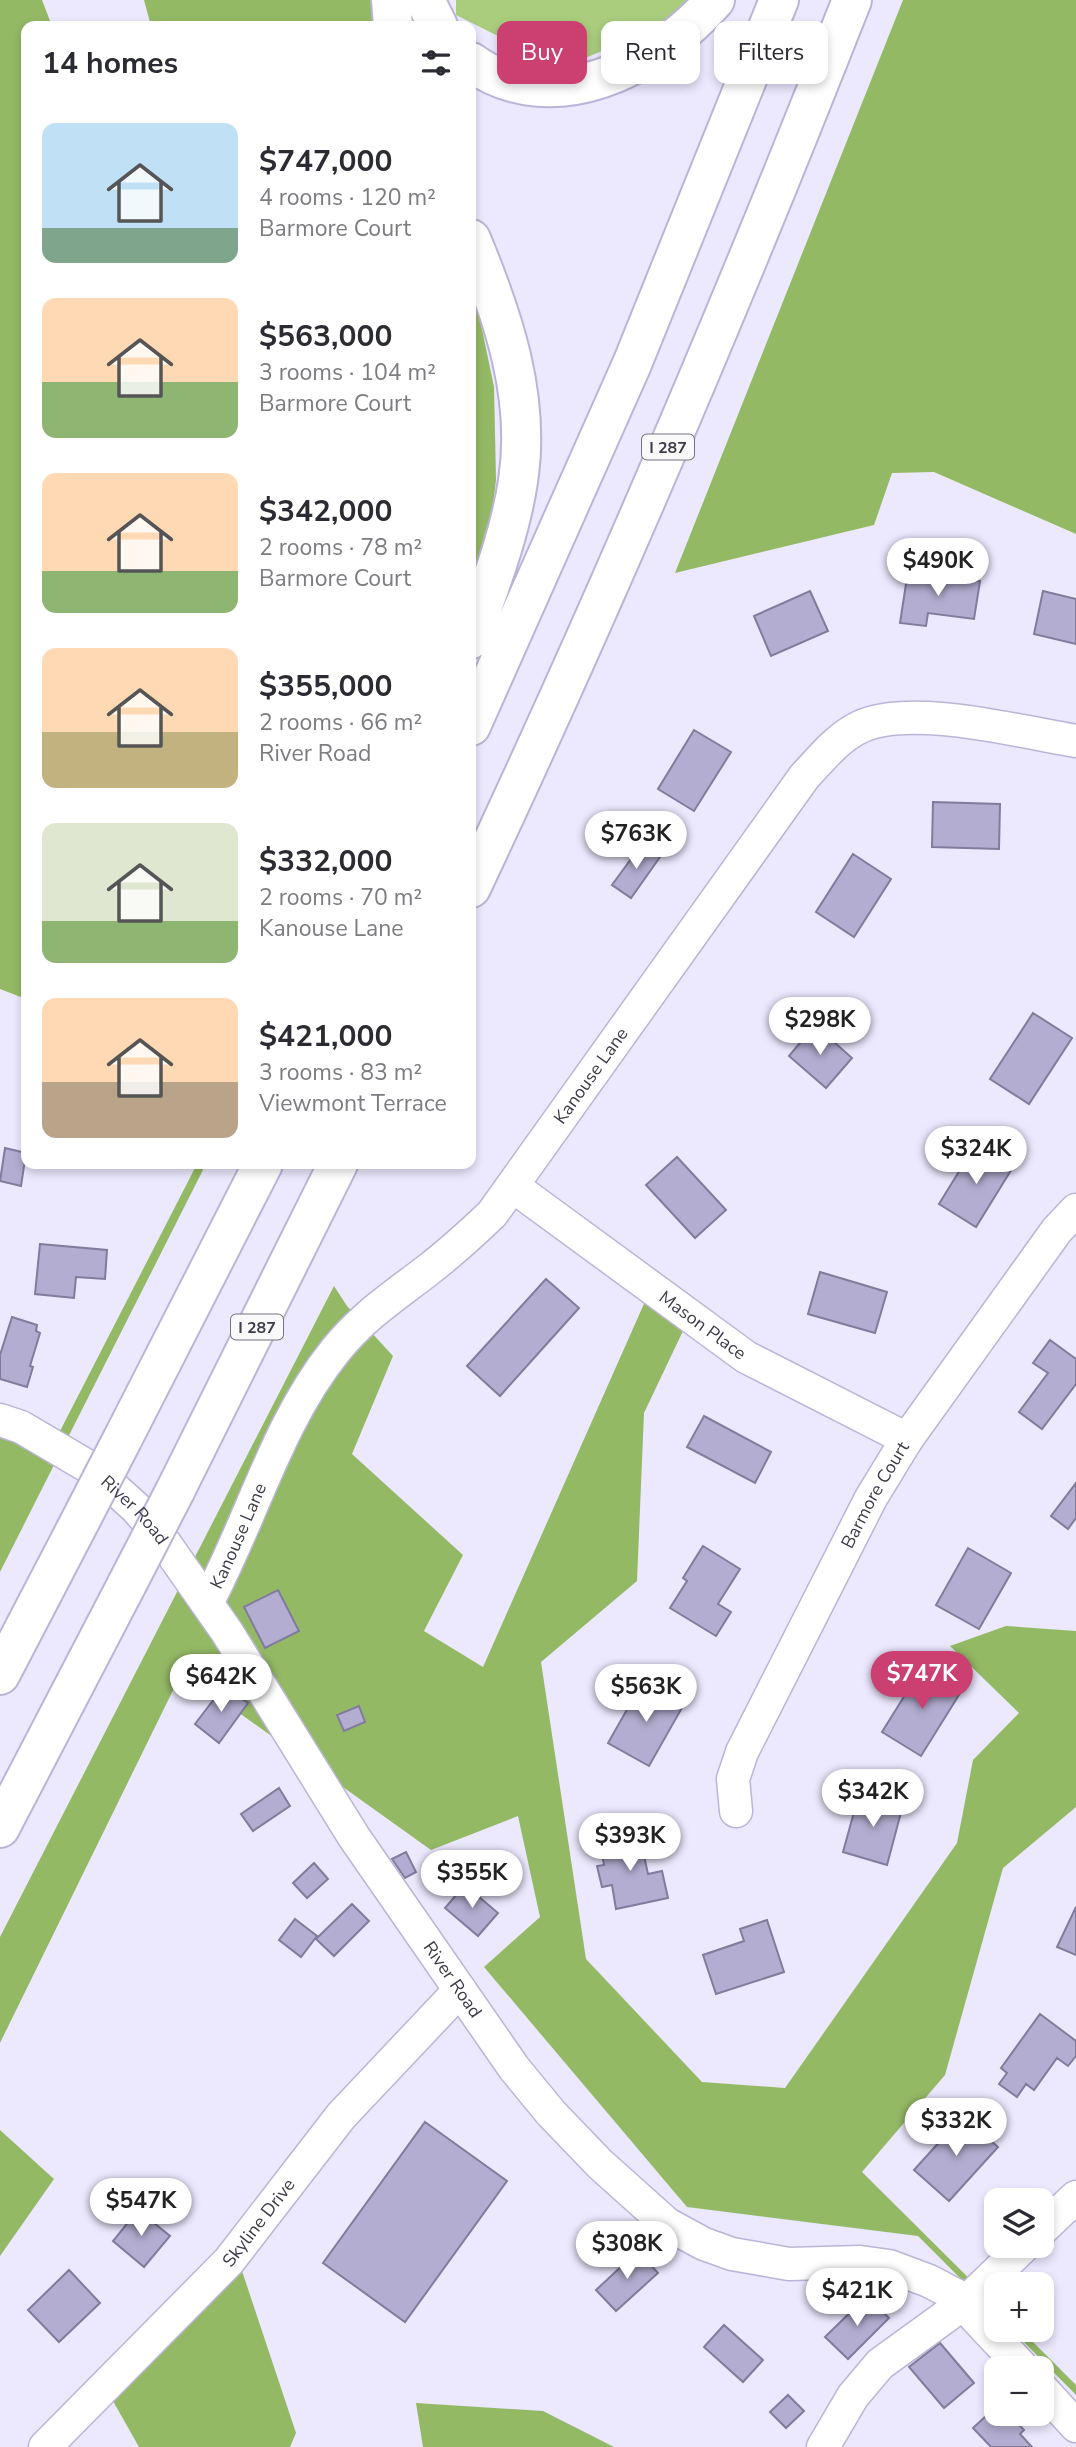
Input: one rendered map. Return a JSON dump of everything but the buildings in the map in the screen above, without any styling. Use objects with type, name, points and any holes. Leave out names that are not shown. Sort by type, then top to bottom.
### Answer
[{"type":"highway","points":[[391,0],[393,21]]},
{"type":"highway","points":[[425,0],[436,21]]},
{"type":"highway","points":[[476,65],[502,80],[525,86],[552,88],[582,84],[637,64],[662,49],[687,29],[715,0]]},
{"type":"highway","points":[[476,715],[632,364],[779,0]]},
{"type":"highway","name":"I 287","points":[[476,877],[682,415],[852,0]]},
{"type":"highway","points":[[476,251],[507,335],[517,386],[521,449],[519,480],[512,513],[476,624]]},
{"type":"highway","points":[[0,1675],[259,1169]]},
{"type":"highway","name":"I 287","points":[[0,1828],[175,1491],[336,1169]]},
{"type":"street","name":"Kanouse Lane","points":[[207,1603],[230,1560],[267,1469],[309,1388],[334,1352],[385,1300],[459,1245],[492,1214],[514,1187],[804,777],[826,752],[860,727],[875,722],[918,717],[1076,741]]},
{"type":"street","name":"Mason Place","points":[[514,1187],[746,1357],[907,1439]]},
{"type":"street","name":"Barmore Court","points":[[736,1811],[733,1779],[742,1752],[871,1498],[907,1439],[1057,1230],[1076,1210]]},
{"type":"street","name":"River Road","points":[[0,1420],[21,1427],[94,1470],[118,1489],[156,1532],[207,1603],[354,1837],[514,2068],[551,2113],[600,2164],[667,2224],[704,2244],[732,2254],[789,2264],[860,2262],[888,2266],[929,2281],[967,2301],[975,2317],[1012,2356]]},
{"type":"street","name":"Skyline Drive","points":[[45,2447],[229,2261],[341,2116],[418,2031],[460,1990]]},
{"type":"street","points":[[1054,2218],[1076,2197]]},
{"type":"street","points":[[823,2447],[853,2396],[880,2364],[967,2301],[1012,2258]]},
{"type":"street","points":[[1054,2402],[1076,2426]]},
{"type":"green space","points":[[0,0],[42,0],[50,21],[21,21],[21,997],[0,989]]},
{"type":"green space","points":[[144,0],[371,0],[375,21],[150,21]]},
{"type":"green space","points":[[456,0],[692,0],[672,21],[601,21],[601,51],[587,57],[587,21],[497,21],[497,36],[476,25],[476,21],[468,21],[456,15]]},
{"type":"green space","points":[[903,0],[1076,0],[1076,534],[934,472],[892,473],[874,525],[675,573]]},
{"type":"green space","points":[[476,300],[494,387],[496,480],[487,556],[476,584]]},
{"type":"green space","points":[[194,1169],[203,1169],[0,1572],[0,1414],[59,1433]]},
{"type":"green space","points":[[334,1286],[347,1306],[393,1356],[352,1454],[463,1555],[424,1631],[483,1667],[651,1288],[692,1312],[644,1413],[637,1581],[541,1662],[586,1959],[702,2082],[785,2088],[957,1843],[973,1760],[1019,1713],[950,1646],[1006,1626],[1076,1631],[1076,1807],[1003,1868],[945,2075],[862,2172],[984,2293],[984,2302],[918,2236],[687,2207],[484,1967],[540,1917],[518,1816],[431,1850],[182,1672],[0,2043],[0,1937]]},
{"type":"green space","points":[[0,2130],[54,2179],[0,2256]]},
{"type":"green space","points":[[234,2247],[296,2433],[290,2447],[139,2447],[109,2394]]},
{"type":"green space","points":[[1024,2342],[1033,2342],[1047,2356],[1038,2356]]},
{"type":"green space","points":[[1054,2363],[1076,2385],[1076,2395],[1054,2373]]},
{"type":"green space","points":[[416,2403],[543,2411],[614,2447],[423,2447]]}]
